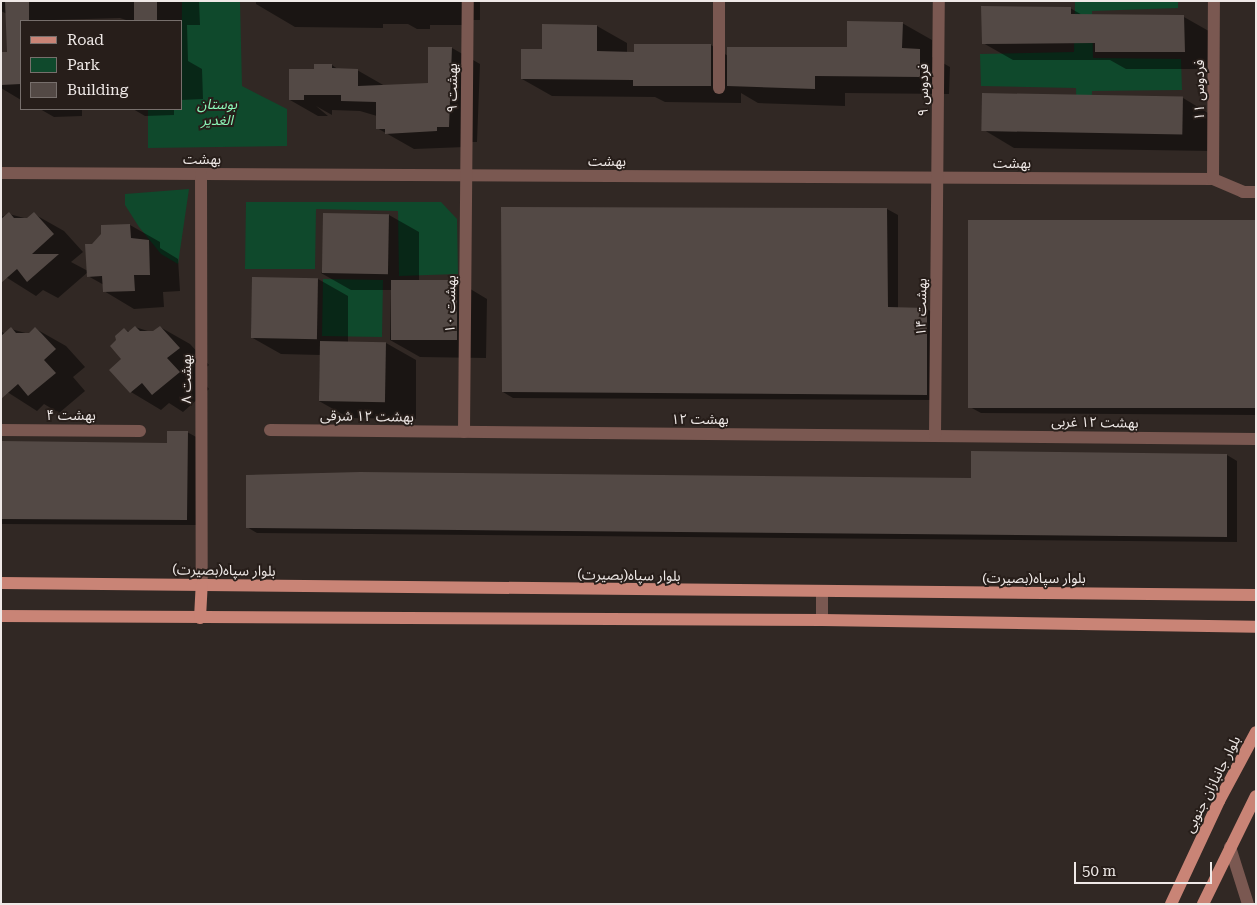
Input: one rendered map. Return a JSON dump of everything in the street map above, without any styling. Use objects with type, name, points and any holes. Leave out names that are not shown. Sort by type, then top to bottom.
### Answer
[{"type":"main road","name":"بلوار سپاه(بصیرت)","points":[[1,583],[1256,595]]},
{"type":"main road","points":[[200,618],[202,584]]},
{"type":"main road","points":[[1,616],[822,620],[1256,627]]},
{"type":"main road","name":"بلوار جانبازان جنوبی","points":[[1171,904],[1219,801],[1256,732]]},
{"type":"main road","points":[[1203,904],[1256,796]]},
{"type":"street","name":"بهشت ۹","points":[[466,175],[468,1]]},
{"type":"street","points":[[720,1],[720,88]]},
{"type":"street","name":"فردوس ۹","points":[[937,178],[938,1]]},
{"type":"street","name":"فردوس ۱۱","points":[[1213,179],[1214,1]]},
{"type":"street","name":"بهشت","points":[[1,173],[1213,179]]},
{"type":"street","name":"بهشت ۸","points":[[201,174],[202,584]]},
{"type":"street","name":"بهشت ۱۰","points":[[464,432],[466,175]]},
{"type":"street","name":"بهشت ۱۴","points":[[934,436],[937,178]]},
{"type":"street","points":[[1213,179],[1243,192],[1256,192]]},
{"type":"street","name":"بهشت ۴","points":[[1,430],[140,431]]},
{"type":"street","name":"بهشت ۱۲ شرقی","points":[[270,430],[464,432]]},
{"type":"street","name":"بهشت ۱۲","points":[[464,432],[934,436]]},
{"type":"street","name":"بهشت ۱۲ غربی","points":[[934,436],[1256,439]]},
{"type":"street","points":[[822,592],[822,620]]},
{"type":"street","points":[[1230,846],[1248,904]]},
{"type":"green space","name":"بوستان الغدیر","points":[[182,1],[240,1],[242,86],[287,109],[287,146],[148,148],[148,110],[182,110]]},
{"type":"green space","points":[[1075,1],[1178,1],[1178,8],[1092,11],[1093,58],[1181,59],[1182,90],[1092,91],[1091,126],[1077,126],[1076,88],[981,86],[980,54],[1074,52]]},
{"type":"green space","points":[[189,189],[178,264],[161,254],[139,227],[125,205],[125,194]]},
{"type":"green space","points":[[246,202],[441,202],[457,219],[458,274],[399,276],[398,211],[316,209],[315,269],[245,269]]},
{"type":"green space","points":[[323,279],[383,280],[382,337],[322,336]]},
{"type":"building","points":[[5,1],[29,1],[29,20],[20,20],[20,84],[1,85],[1,52],[7,52]]},
{"type":"building","points":[[134,1],[157,1],[157,20],[134,20]]},
{"type":"building","points":[[981,6],[1071,7],[1071,14],[1184,15],[1185,52],[1095,52],[1095,43],[982,44]]},
{"type":"building","points":[[847,21],[903,22],[902,48],[920,49],[920,77],[815,76],[815,89],[727,86],[727,47],[847,47]]},
{"type":"building","points":[[542,24],[597,25],[597,51],[634,52],[634,44],[711,44],[711,86],[633,86],[633,80],[521,79],[521,49],[542,49]]},
{"type":"building","points":[[428,47],[452,47],[449,127],[437,127],[437,131],[385,134],[385,129],[376,129],[376,102],[341,101],[341,95],[304,95],[304,100],[289,100],[289,69],[314,69],[314,64],[332,64],[332,68],[358,69],[358,86],[428,83]]},
{"type":"building","points":[[982,93],[1183,97],[1182,135],[981,131]]},
{"type":"building","points":[[501,207],[887,208],[888,307],[927,308],[927,395],[502,392]]},
{"type":"building","points":[[9,212],[14,218],[27,218],[34,212],[54,234],[32,254],[59,254],[27,282],[17,269],[1,283],[1,219]]},
{"type":"building","points":[[323,213],[389,214],[388,274],[322,273]]},
{"type":"building","points":[[968,220],[1256,220],[1256,408],[968,408]]},
{"type":"building","points":[[130,224],[131,238],[149,240],[150,275],[134,275],[135,291],[103,292],[102,276],[87,277],[85,244],[92,244],[101,234],[101,225]]},
{"type":"building","points":[[252,277],[318,278],[317,339],[251,338]]},
{"type":"building","points":[[391,280],[457,280],[457,340],[391,340]]},
{"type":"building","points":[[135,326],[140,331],[153,331],[160,326],[180,348],[167,358],[180,372],[152,395],[142,383],[130,393],[109,370],[121,359],[110,346],[116,340],[115,336],[124,328],[128,332]]},
{"type":"building","points":[[11,327],[16,333],[29,333],[35,327],[41,333],[56,349],[44,360],[56,373],[28,396],[18,384],[1,399],[1,336]]},
{"type":"building","points":[[320,341],[386,342],[385,402],[319,401]]},
{"type":"building","points":[[167,431],[188,431],[187,520],[1,519],[1,441],[167,443]]},
{"type":"building","points":[[971,451],[1227,454],[1227,537],[246,528],[246,475],[360,472],[971,478]]}]
